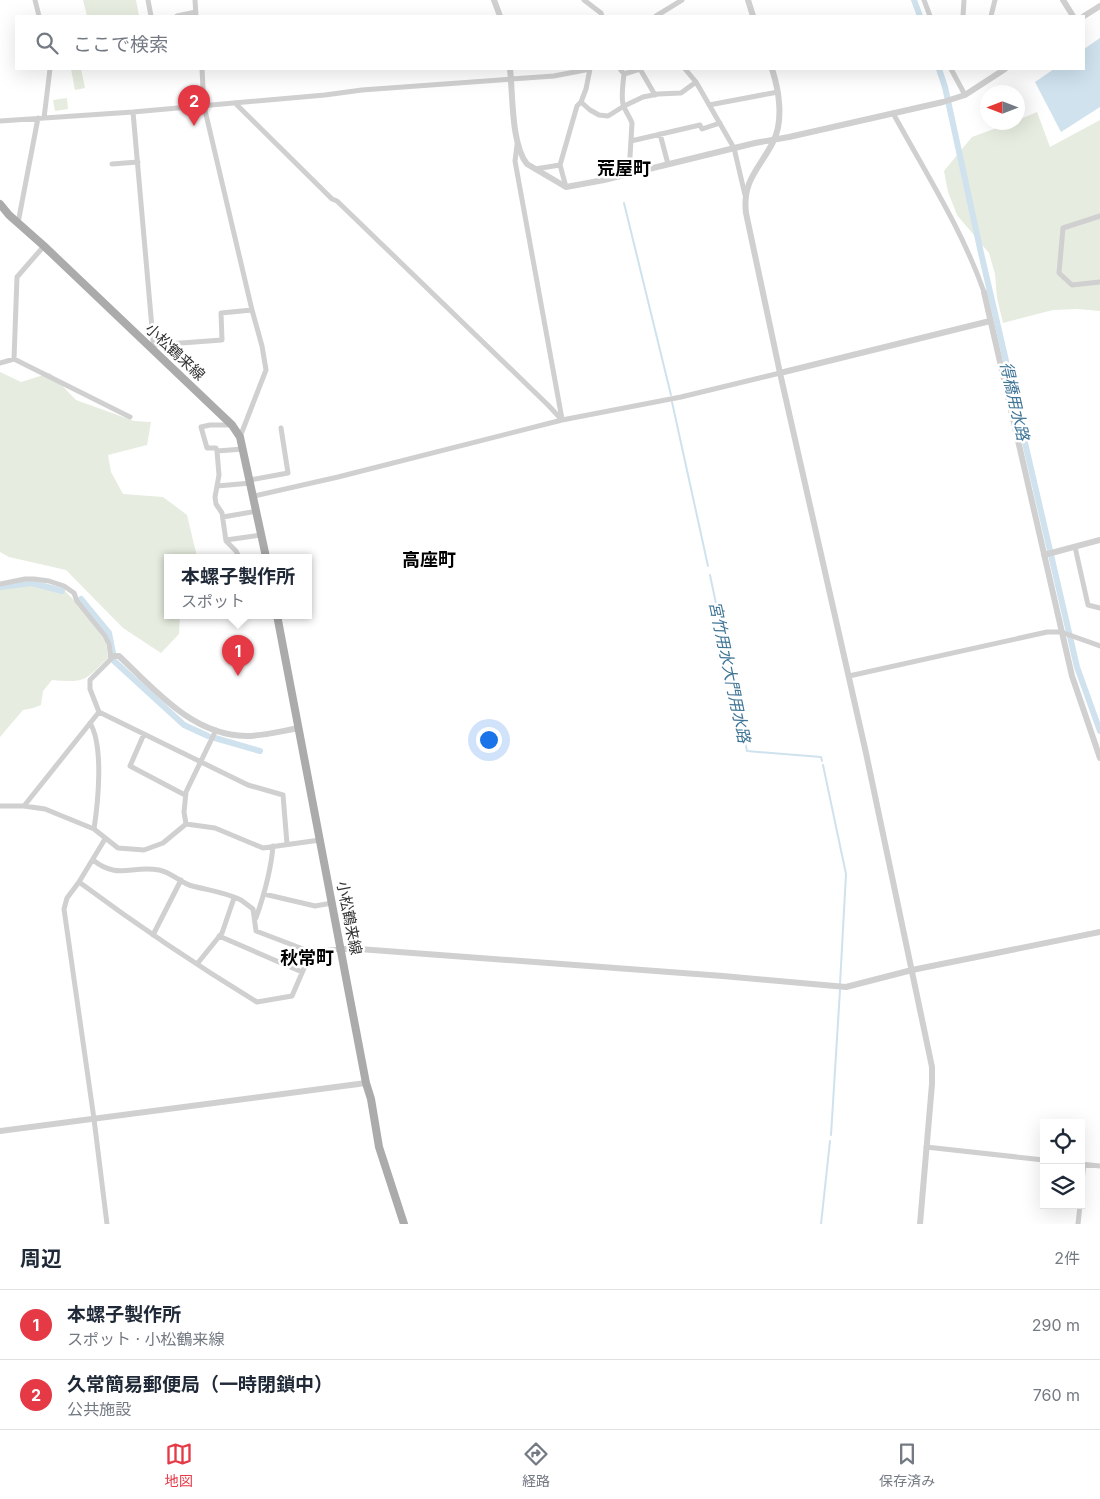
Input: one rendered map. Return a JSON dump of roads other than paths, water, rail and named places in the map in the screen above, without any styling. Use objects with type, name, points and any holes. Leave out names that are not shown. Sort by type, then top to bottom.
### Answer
[{"type":"main road","name":"小松鶴来線","points":[[0,204],[9,215],[154,349],[232,425],[240,437],[265,554]]},
{"type":"main road","name":"小松鶴来線","points":[[278,619],[379,1147],[404,1224]]},
{"type":"street","points":[[35,0],[39,15]]},
{"type":"street","points":[[148,0],[151,15]]},
{"type":"street","points":[[195,0],[196,14]]},
{"type":"street","points":[[494,0],[500,15]]},
{"type":"street","points":[[584,0],[602,15]]},
{"type":"street","points":[[658,15],[682,0]]},
{"type":"street","points":[[748,0],[753,15]]},
{"type":"street","points":[[924,0],[930,15]]},
{"type":"street","points":[[963,15],[964,0]]},
{"type":"street","points":[[992,15],[995,0]]},
{"type":"street","points":[[1062,0],[1072,15]]},
{"type":"street","points":[[1085,15],[1100,6]]},
{"type":"street","points":[[18,223],[50,70]]},
{"type":"street","points":[[202,70],[204,106],[262,346],[266,370],[240,437]]},
{"type":"street","points":[[510,70],[518,143],[523,158],[527,164],[566,187],[946,101],[965,95],[1003,70]]},
{"type":"street","points":[[0,121],[133,112],[362,90],[554,76],[585,70]]},
{"type":"street","points":[[566,187],[560,165],[577,106],[581,102],[586,89],[590,70]]},
{"type":"street","points":[[621,70],[624,74],[622,89],[624,106],[632,123],[629,173]]},
{"type":"street","points":[[624,74],[637,70]]},
{"type":"street","points":[[641,70],[655,95]]},
{"type":"street","points":[[686,70],[696,82],[734,148],[746,197]]},
{"type":"street","points":[[772,70],[778,92],[779,120],[774,140],[747,186],[746,213],[780,373],[849,676],[932,1066],[920,1224]]},
{"type":"street","points":[[952,70],[965,95]]},
{"type":"street","points":[[581,102],[599,115],[608,116],[643,97],[681,93],[696,82]]},
{"type":"street","points":[[709,104],[778,92]]},
{"type":"street","points":[[236,103],[332,199],[344,208],[562,420]]},
{"type":"street","points":[[133,112],[154,349],[222,340],[222,314],[252,310]]},
{"type":"street","points":[[893,113],[957,228],[973,261],[984,292],[1049,554],[1072,676],[1100,758]]},
{"type":"street","points":[[631,141],[700,125],[702,129],[720,123]]},
{"type":"street","points":[[660,134],[668,164]]},
{"type":"street","points":[[518,143],[515,161],[562,420]]},
{"type":"street","points":[[112,164],[138,162]]},
{"type":"street","points":[[535,168],[560,165]]},
{"type":"street","points":[[1100,216],[1063,228],[1059,273],[1072,285],[1100,282]]},
{"type":"street","points":[[14,359],[17,277],[44,246]]},
{"type":"street","points":[[254,496],[338,477],[562,420],[681,397],[990,321]]},
{"type":"street","points":[[0,363],[14,359],[130,417]]},
{"type":"street","points":[[232,425],[201,427],[206,448],[216,448],[217,451],[243,449]]},
{"type":"street","points":[[217,486],[250,482],[288,473],[281,428]]},
{"type":"street","points":[[217,451],[219,476],[215,497],[216,504],[223,517],[226,540],[238,554]]},
{"type":"street","points":[[223,517],[257,511]]},
{"type":"street","points":[[226,540],[261,535]]},
{"type":"street","points":[[1049,554],[1100,540]]},
{"type":"street","points":[[1075,547],[1088,604],[1100,608]]},
{"type":"street","points":[[0,584],[25,579],[49,581],[64,586],[74,594],[77,601],[105,636],[111,656],[111,659],[90,680],[90,689],[99,712],[248,785],[283,795],[287,844]]},
{"type":"street","points":[[849,676],[1047,632],[1063,633],[1100,646]]},
{"type":"street","points":[[111,656],[119,656],[179,711],[202,726],[245,736],[299,728]]},
{"type":"street","points":[[24,806],[99,712]]},
{"type":"street","points":[[90,723],[95,732],[98,748],[98,805],[94,829]]},
{"type":"street","points":[[186,824],[184,812],[186,795],[216,730]]},
{"type":"street","points":[[144,734],[130,766],[186,795]]},
{"type":"street","points":[[0,806],[24,806],[45,809],[94,829],[118,848],[144,850],[163,843],[186,824],[215,828],[263,848],[320,840]]},
{"type":"street","points":[[106,839],[67,898],[64,909],[107,1224]]},
{"type":"street","points":[[255,921],[271,865],[273,846]]},
{"type":"street","points":[[93,860],[103,868],[122,871],[148,868],[162,870],[188,884],[242,901],[253,910],[256,931],[311,952],[369,949],[846,987],[912,970],[1100,932]]},
{"type":"street","points":[[152,935],[181,880]]},
{"type":"street","points":[[79,882],[152,935],[257,1002],[292,996],[311,952]]},
{"type":"street","points":[[264,894],[315,906],[332,903]]},
{"type":"street","points":[[197,964],[222,933],[234,898]]},
{"type":"street","points":[[220,936],[302,972]]},
{"type":"street","points":[[0,1131],[366,1083]]},
{"type":"street","points":[[926,1147],[1040,1160]]},
{"type":"street","points":[[1085,1164],[1100,1166]]},
{"type":"street","points":[[1078,1224],[1080,1209]]},
{"type":"water","points":[[1100,38],[1100,107],[1061,132],[1035,82],[1053,70],[1085,70],[1085,48]]},
{"type":"waterway","name":"得橋用水路","points":[[914,0],[920,15]]},
{"type":"waterway","name":"得橋用水路","points":[[939,70],[945,87],[981,253],[1077,667],[1100,731]]},
{"type":"waterway","name":"宮竹用水大門用水路","points":[[624,203],[671,395]]},
{"type":"waterway","name":"宮竹用水大門用水路","points":[[672,402],[708,566]]},
{"type":"waterway","name":"宮竹用水大門用水路","points":[[710,575],[747,751],[821,757],[822,761]]},
{"type":"waterway","points":[[0,587],[32,583],[62,591]]},
{"type":"waterway","points":[[81,599],[109,633],[113,653]]},
{"type":"waterway","points":[[114,661],[184,725],[208,736]]},
{"type":"waterway","points":[[215,738],[260,751]]},
{"type":"waterway","name":"宮竹用水大門用水路","points":[[823,765],[846,874],[840,984]]},
{"type":"waterway","name":"宮竹用水大門用水路","points":[[831,1135],[840,990]]},
{"type":"waterway","name":"宮竹用水大門用水路","points":[[821,1224],[830,1141]]},
{"type":"place","name":"久常簡易郵便局（一時閉鎖中）","points":[[194,126]]},
{"type":"place","name":"本螺子製作所","points":[[238,676]]},
{"type":"district","name":"荒屋町","points":[[624,169]]},
{"type":"district","name":"高座町","points":[[429,560]]},
{"type":"district","name":"秋常町","points":[[307,958]]}]
